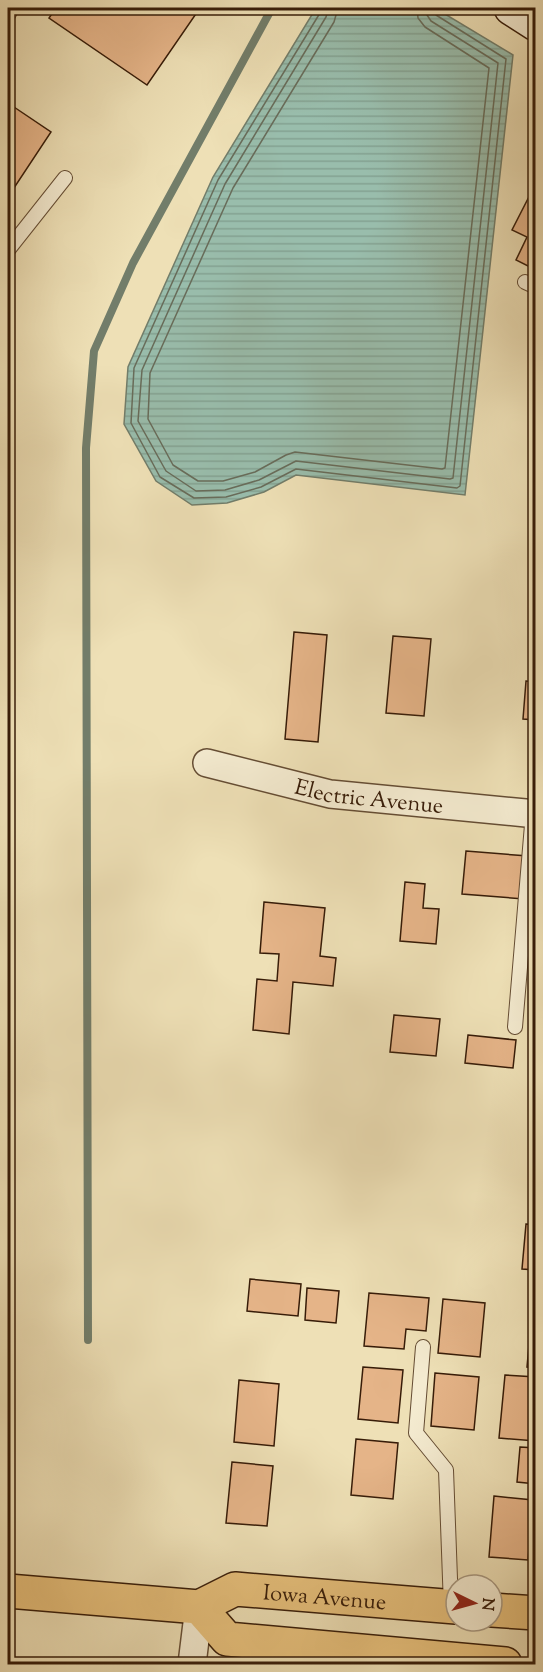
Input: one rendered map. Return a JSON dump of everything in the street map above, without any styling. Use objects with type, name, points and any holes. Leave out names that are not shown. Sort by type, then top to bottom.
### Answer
[{"type":"main road","points":[[511,8],[536,24]]},
{"type":"main road","name":"Iowa Avenue","points":[[199,1607],[235,1589],[444,1606]]},
{"type":"main road","points":[[8,1591],[199,1607],[227,1639],[447,1662],[505,1665]]},
{"type":"main road","points":[[504,1611],[536,1613]]},
{"type":"street","name":"Electric Avenue","points":[[207,763],[330,794],[534,814]]},
{"type":"street","points":[[192,1665],[199,1607]]},
{"type":"lane","points":[[8,15],[12,8]]},
{"type":"lane","points":[[8,250],[65,178]]},
{"type":"lane","points":[[515,1027],[534,814]]},
{"type":"lane","points":[[423,1347],[416,1433],[446,1470],[452,1573]]},
{"type":"water","points":[[316,8],[435,8],[513,55],[465,495],[296,475],[264,492],[227,503],[192,505],[156,481],[124,424],[128,367],[213,177]]},
{"type":"building","points":[[56,8],[200,8],[147,85],[49,18]]},
{"type":"building","points":[[8,103],[51,132],[8,197]]},
{"type":"building","points":[[536,183],[536,270],[516,260],[527,237],[512,230]]},
{"type":"building","points":[[294,632],[327,635],[318,742],[285,739]]},
{"type":"building","points":[[393,636],[431,639],[424,716],[386,713]]},
{"type":"building","points":[[526,681],[536,682],[536,720],[523,719]]},
{"type":"building","points":[[466,851],[528,856],[524,899],[462,894]]},
{"type":"building","points":[[405,882],[425,884],[423,908],[439,909],[436,944],[400,941]]},
{"type":"building","points":[[264,902],[325,908],[320,956],[336,958],[333,986],[293,982],[289,1034],[253,1030],[257,979],[277,981],[279,954],[260,953]]},
{"type":"building","points":[[394,1015],[440,1019],[436,1056],[390,1052]]},
{"type":"building","points":[[534,1030],[536,1030],[536,1071],[531,1070]]},
{"type":"building","points":[[468,1035],[516,1040],[513,1068],[465,1063]]},
{"type":"building","points":[[526,1224],[536,1225],[536,1270],[522,1269]]},
{"type":"building","points":[[250,1279],[301,1284],[298,1316],[247,1311]]},
{"type":"building","points":[[307,1288],[339,1291],[336,1323],[305,1320]]},
{"type":"building","points":[[369,1293],[429,1298],[426,1331],[406,1329],[404,1349],[364,1346]]},
{"type":"building","points":[[443,1299],[485,1303],[480,1357],[438,1353]]},
{"type":"building","points":[[533,1302],[536,1302],[536,1368],[527,1367]]},
{"type":"building","points":[[363,1367],[403,1370],[398,1423],[358,1419]]},
{"type":"building","points":[[435,1373],[479,1377],[474,1430],[431,1426]]},
{"type":"building","points":[[505,1375],[536,1377],[536,1441],[499,1438]]},
{"type":"building","points":[[239,1380],[279,1384],[274,1446],[234,1442]]},
{"type":"building","points":[[356,1439],[398,1443],[393,1499],[351,1495]]},
{"type":"building","points":[[520,1447],[536,1448],[536,1484],[517,1482]]},
{"type":"building","points":[[232,1462],[273,1466],[267,1526],[226,1523]]},
{"type":"building","points":[[494,1496],[533,1500],[528,1560],[489,1557]]},
{"type":"waterway","points":[[88,1340],[86,448],[94,351],[133,263],[272,8]]}]
